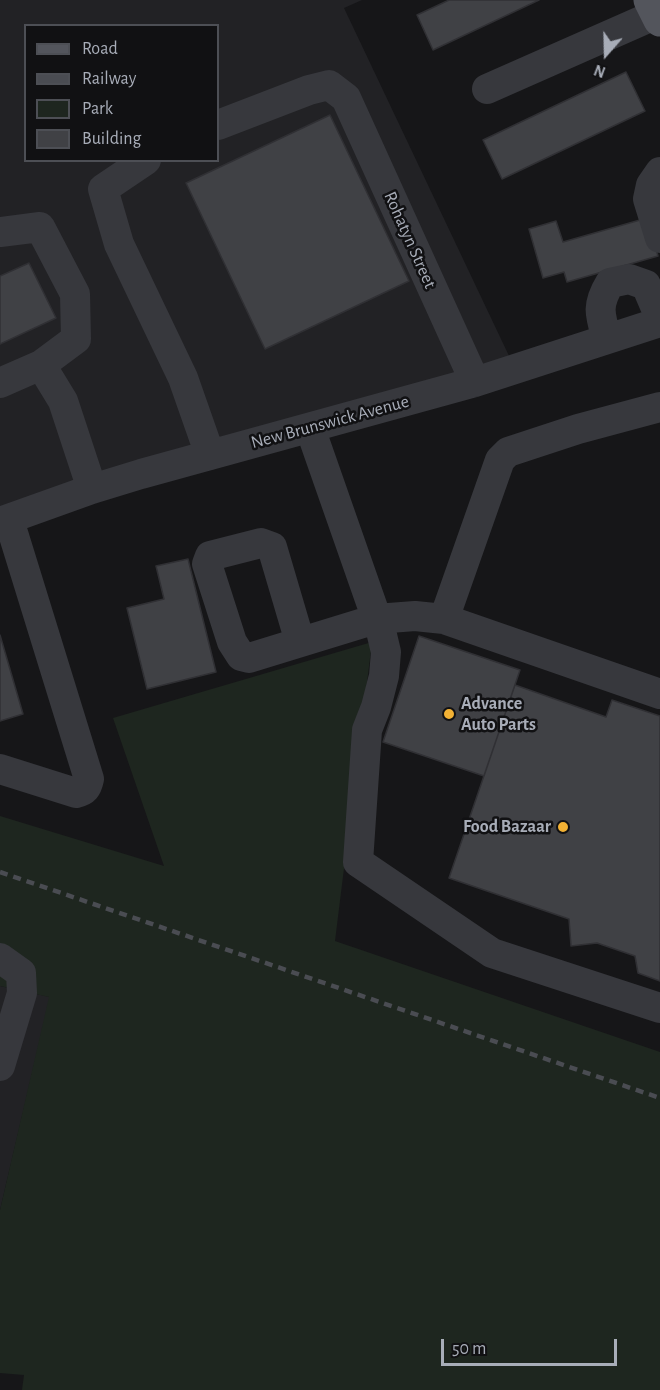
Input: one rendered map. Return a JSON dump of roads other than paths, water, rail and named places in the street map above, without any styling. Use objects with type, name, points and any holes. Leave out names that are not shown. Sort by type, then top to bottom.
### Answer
[{"type":"street","points":[[487,89],[656,11]]},
{"type":"street","name":"Rohatyn Street","points":[[219,125],[309,90],[329,85],[346,98],[475,382]]},
{"type":"street","points":[[143,162],[103,189],[119,244],[183,378],[210,455]]},
{"type":"street","points":[[660,172],[651,185],[648,200],[660,238]]},
{"type":"street","points":[[0,232],[40,227],[75,294],[76,339],[41,365],[0,383]]},
{"type":"street","points":[[607,339],[599,312],[603,294],[610,283],[629,279],[653,279],[660,320]]},
{"type":"street","name":"New Brunswick Avenue","points":[[4,521],[92,489],[475,382],[660,320]]},
{"type":"street","points":[[41,365],[63,401],[92,489]]},
{"type":"street","points":[[444,619],[500,460],[508,452],[660,406]]},
{"type":"street","points":[[310,428],[381,631],[386,652],[384,676],[367,730],[358,862],[492,953],[660,1008]]},
{"type":"street","points":[[0,769],[76,793],[88,787],[89,779],[12,575],[4,521]]},
{"type":"street","points":[[300,642],[376,619],[415,616],[444,619],[660,694]]},
{"type":"street","points":[[0,958],[21,973],[22,993],[0,1066]]},
{"type":"railway","points":[[0,872],[660,1098]]},
{"type":"place","name":"Advance Auto Parts","points":[[449,714]]},
{"type":"place","name":"Food Bazaar","points":[[563,827]]}]
